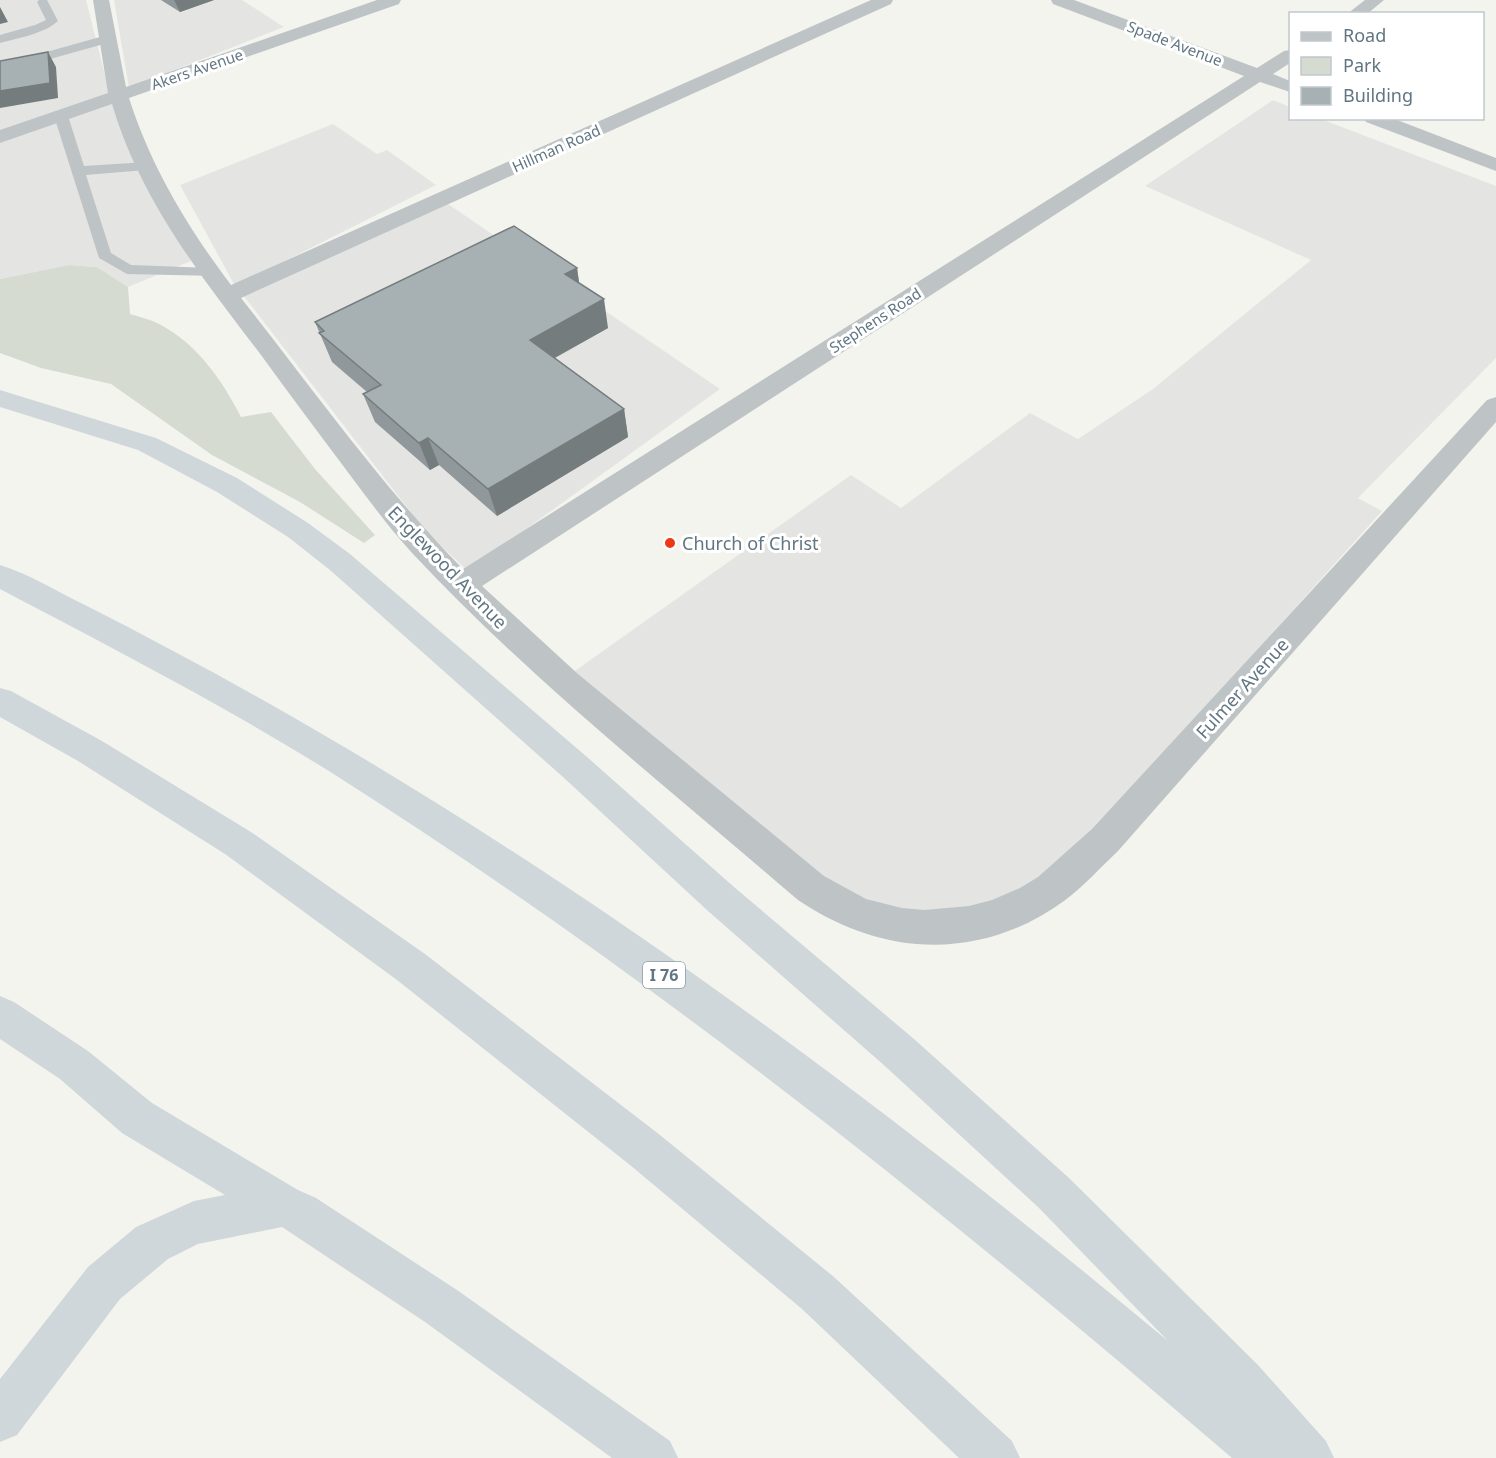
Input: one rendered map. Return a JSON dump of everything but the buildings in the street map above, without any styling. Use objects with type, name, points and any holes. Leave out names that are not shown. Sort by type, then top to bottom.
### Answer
[{"type":"highway","points":[[0,398],[147,444],[227,485],[298,530],[340,562],[584,775],[721,899],[900,1053],[1054,1193],[1240,1381],[1309,1458]]},
{"type":"highway","name":"I 76","points":[[0,576],[172,663],[285,727],[472,843],[674,982],[928,1175],[1184,1384],[1270,1458]]},
{"type":"highway","points":[[0,701],[90,751],[238,843],[411,967],[645,1150],[818,1293],[994,1458]]},
{"type":"highway","points":[[0,1016],[74,1065],[137,1118],[283,1205],[301,1213],[441,1306],[653,1458]]},
{"type":"highway","points":[[0,1418],[104,1283],[152,1243],[194,1223],[283,1205]]},
{"type":"street","name":"Englewood Avenue","points":[[101,0],[119,96],[151,178],[211,273],[379,493],[421,544],[461,585],[567,683],[811,888],[843,909],[882,922],[921,926],[958,925]]},
{"type":"street","name":"Akers Avenue","points":[[0,137],[393,0]]},
{"type":"street","name":"Hillman Road","points":[[228,296],[885,0]]},
{"type":"street","name":"Spade Avenue","points":[[1059,0],[1289,87]]},
{"type":"street","points":[[1358,12],[1376,0]]},
{"type":"street","name":"Stephens Road","points":[[461,585],[1289,56]]},
{"type":"street","points":[[1378,120],[1496,165]]},
{"type":"street","name":"Fulmer Avenue","points":[[958,925],[994,918],[1022,907],[1050,890],[1105,840],[1496,406]]},
{"type":"lane","points":[[0,39],[39,28],[52,21],[43,2]]},
{"type":"lane","points":[[0,69],[107,39]]},
{"type":"lane","points":[[60,116],[104,255],[127,269],[211,273]]},
{"type":"lane","points":[[77,171],[146,166]]},
{"type":"shaded area","points":[[0,0],[86,0],[110,95],[0,133]]},
{"type":"shaded area","points":[[114,0],[242,0],[284,27],[129,88]]},
{"type":"shaded area","points":[[1273,100],[1289,107],[1289,120],[1324,120],[1496,186],[1496,358],[1358,498],[1382,511],[1172,745],[1058,867],[1012,901],[934,916],[881,908],[827,886],[572,673],[851,475],[901,508],[1030,413],[1078,439],[1153,389],[1311,260],[1145,186]]},
{"type":"shaded area","points":[[113,101],[191,261],[128,287],[97,267],[69,265],[0,279],[0,142]]},
{"type":"shaded area","points":[[333,124],[377,154],[387,150],[436,185],[235,286],[180,185]]},
{"type":"shaded area","points":[[448,204],[720,389],[468,571],[426,532],[243,295]]},
{"type":"green space","points":[[69,265],[97,267],[128,287],[130,314],[157,323],[174,333],[198,353],[226,390],[241,417],[271,412],[315,469],[375,535],[364,543],[300,502],[212,455],[111,384],[41,368],[0,353],[0,279]]},
{"type":"place","name":"Church of Christ","points":[[670,543]]}]
